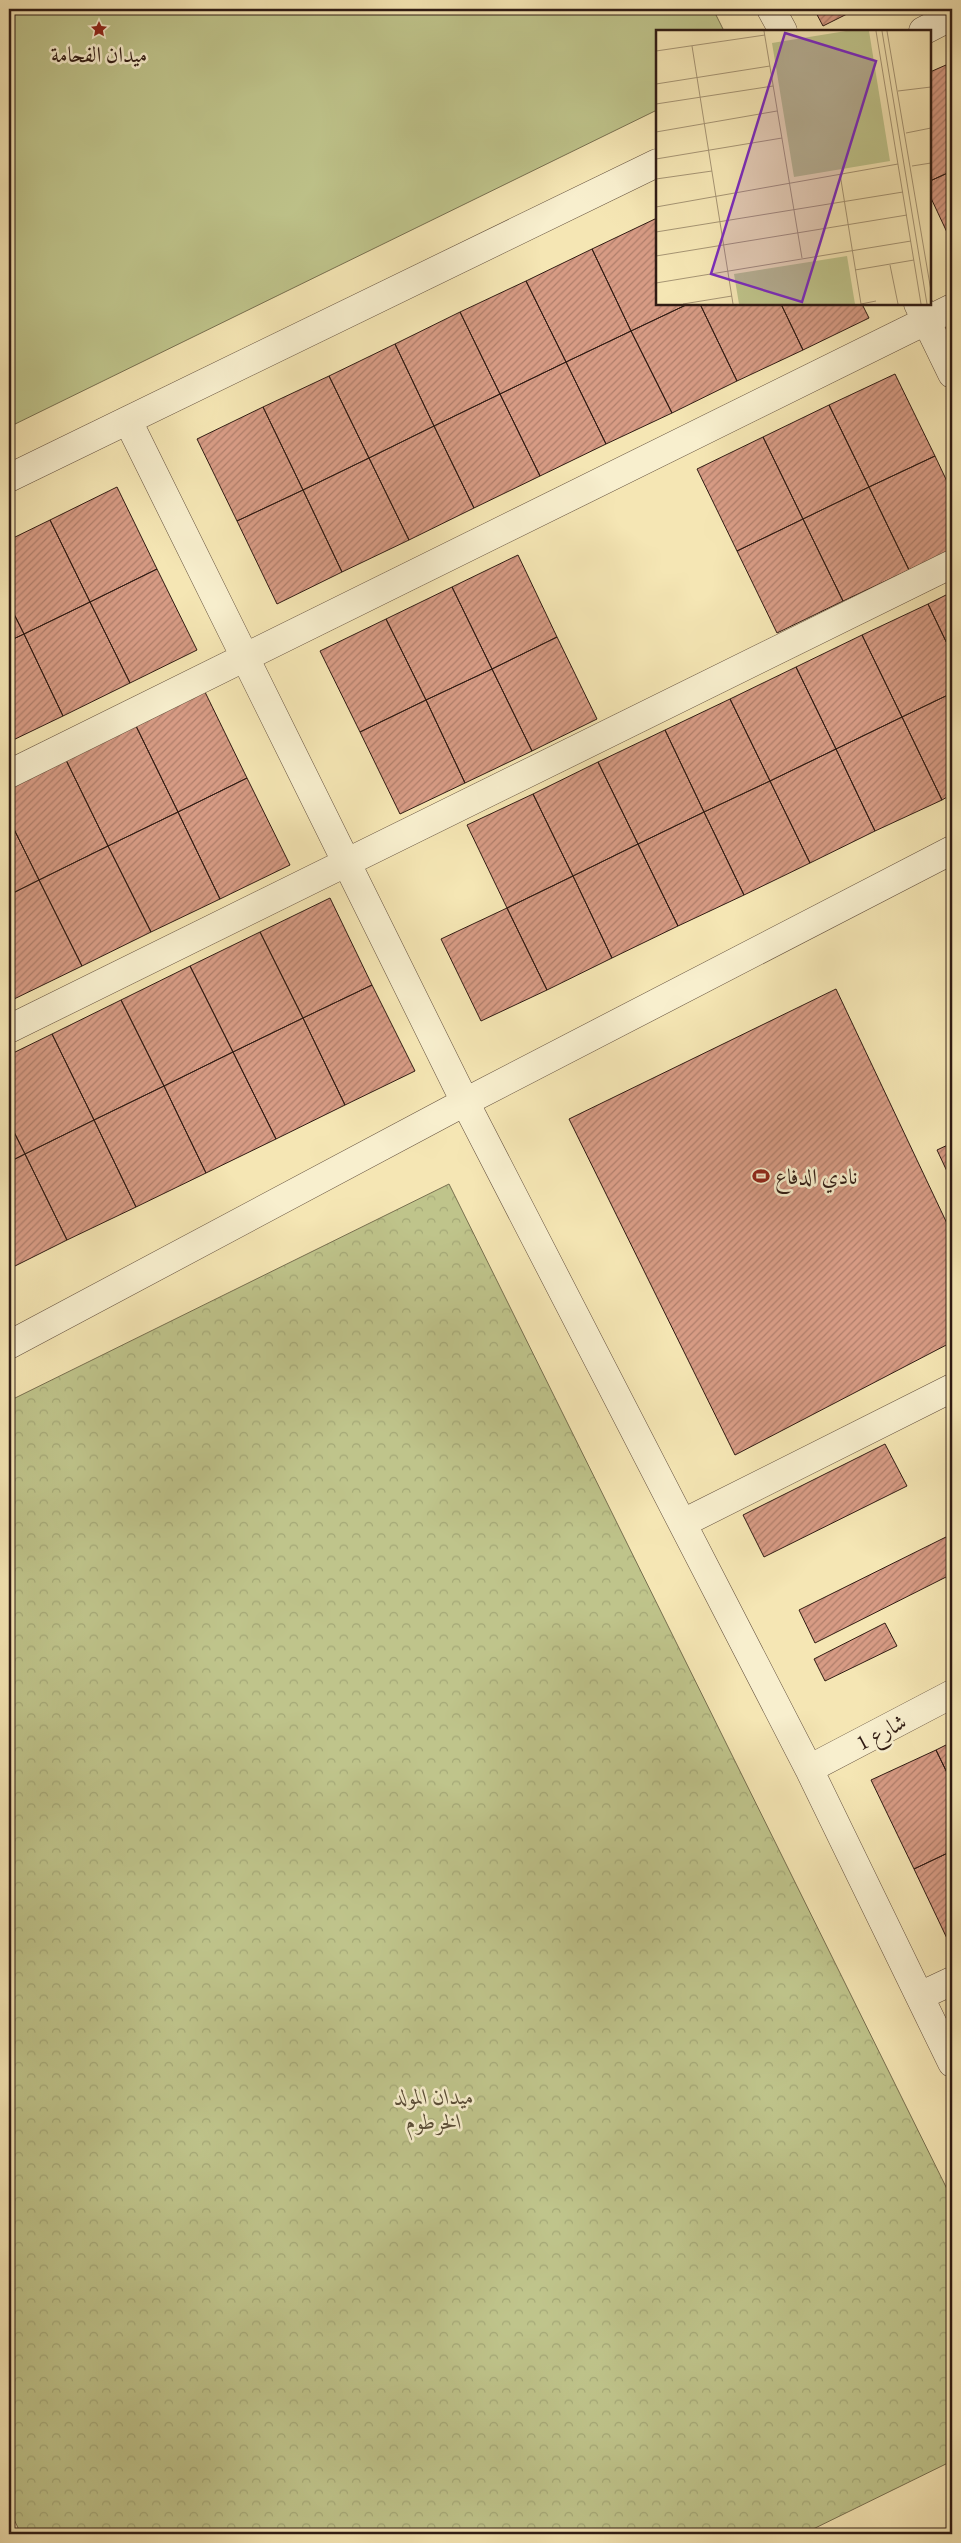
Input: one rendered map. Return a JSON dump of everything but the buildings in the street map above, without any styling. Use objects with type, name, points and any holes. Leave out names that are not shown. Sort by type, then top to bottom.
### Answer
[{"type":"street","points":[[772,9],[782,30]]},
{"type":"street","points":[[924,30],[952,16]]},
{"type":"street","points":[[9,478],[656,163]]},
{"type":"street","points":[[9,774],[245,657],[922,312],[952,308]]},
{"type":"street","points":[[922,312],[952,374]]},
{"type":"street","points":[[128,421],[465,1102],[809,1769],[952,2063]]},
{"type":"street","points":[[9,1029],[952,564]]},
{"type":"street","points":[[10,1343],[465,1102],[952,850]]},
{"type":"street","points":[[683,1523],[952,1388]]},
{"type":"street","name":"شارع 1","points":[[809,1769],[952,1694]]},
{"type":"street","points":[[920,1996],[952,1981]]},
{"type":"green space","points":[[9,9],[713,9],[724,30],[656,30],[656,110],[9,427]]},
{"type":"green space","name":"ميدان المولد الخرطوم","points":[[449,1184],[952,2199],[952,2461],[803,2534],[21,2534],[9,2509],[9,1401]]},
{"type":"place","name":"ميدان الفحامة","points":[[99,29]]},
{"type":"place","name":"نادي الدفاع","points":[[761,1176]]}]
